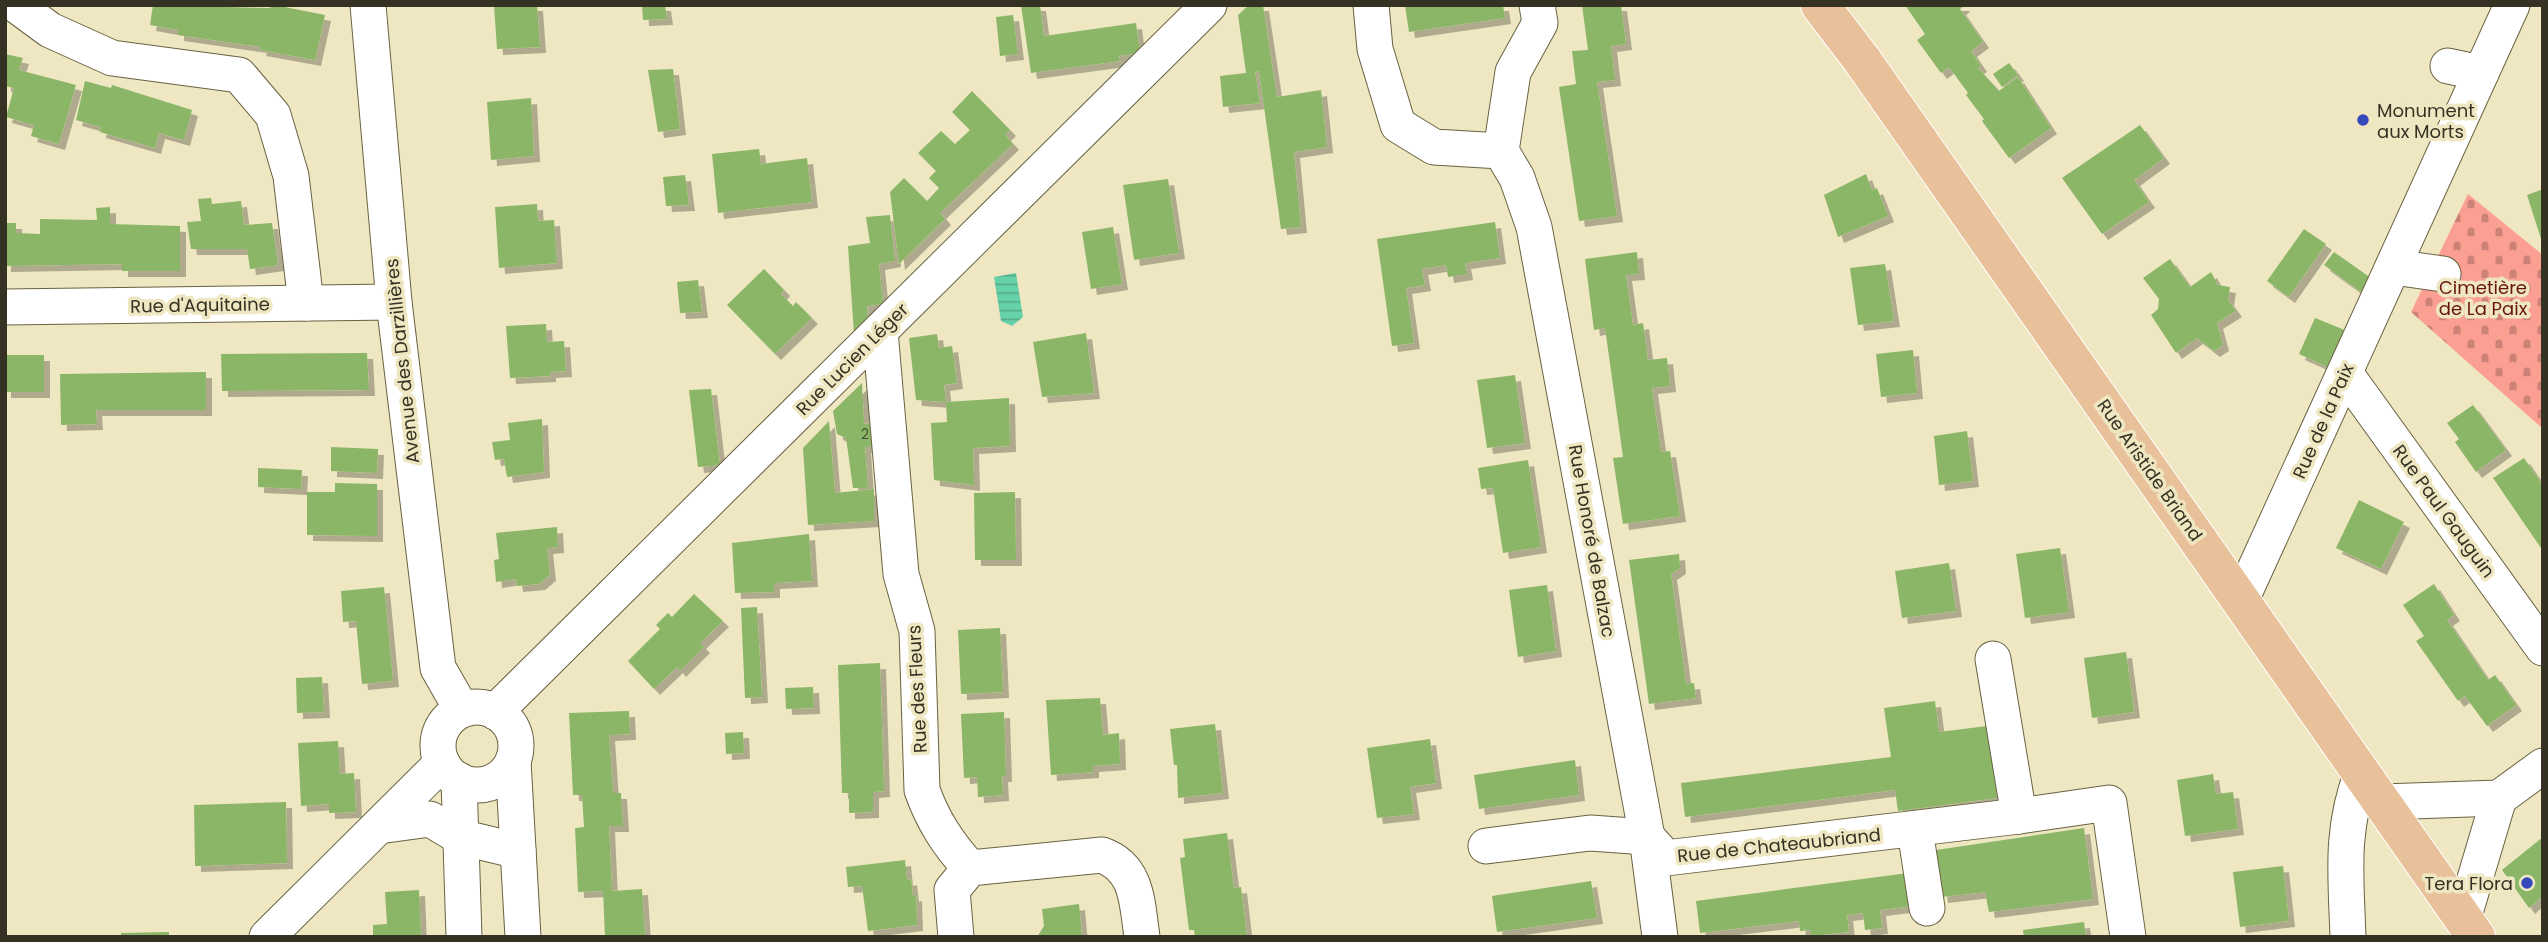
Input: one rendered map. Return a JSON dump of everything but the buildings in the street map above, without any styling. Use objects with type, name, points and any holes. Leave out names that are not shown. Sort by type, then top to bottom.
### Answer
[{"type":"main road","name":"Rue Aristide Briand","points":[[1820,5],[1870,72],[2470,928]]},
{"type":"street","name":"Avenue des Darzillières","points":[[368,5],[394,302],[438,668],[478,711]]},
{"type":"street","name":"Rue Lucien Léger","points":[[464,937],[460,837],[450,772],[438,738],[450,717],[478,711],[880,331],[1181,18],[1209,5]]},
{"type":"street","points":[[1371,5],[1375,49],[1398,125],[1434,147],[1501,151],[1513,72],[1540,23],[1537,5]]},
{"type":"street","name":"Rue de la Paix","points":[[2241,600],[2345,373],[2465,69],[2512,5]]},
{"type":"street","points":[[36,11],[112,58],[239,75],[273,115],[291,176],[306,303]]},
{"type":"street","name":"Rue Honoré de Balzac","points":[[1501,151],[1517,178],[1534,227],[1647,836],[1660,937]]},
{"type":"street","points":[[2394,245],[2443,274]]},
{"type":"street","name":"Rue d'Aquitaine","points":[[5,307],[394,302]]},
{"type":"street","name":"Rue des Fleurs","points":[[880,331],[901,574],[917,631],[922,790],[930,813],[950,846],[970,868]]},
{"type":"street","name":"Rue Paul Gauguin","points":[[2345,373],[2543,648]]},
{"type":"street","points":[[1993,659],[2019,816]]},
{"type":"street","points":[[478,711],[508,723],[514,735],[513,761],[523,937]]},
{"type":"street","points":[[267,937],[379,826],[450,772],[471,784],[495,780],[513,761]]},
{"type":"street","points":[[2348,937],[2346,833],[2350,806],[2372,787],[2499,797],[2543,766]]},
{"type":"street","points":[[2470,928],[2499,797]]},
{"type":"street","name":"Rue de Chateaubriand","points":[[1647,836],[1666,858],[1915,830],[2109,803],[2128,937]]},
{"type":"street","points":[[379,826],[430,819],[460,837],[518,851]]},
{"type":"street","points":[[1915,830],[1927,908]]},
{"type":"street","points":[[1486,846],[1590,833],[1647,836]]},
{"type":"street","points":[[956,937],[952,890],[970,868],[1101,855],[1116,860],[1134,885],[1142,937]]},
{"type":"green space","name":"Cimetière de La Paix","points":[[2468,194],[2543,255],[2543,429],[2411,312]]},
{"type":"shaded area","points":[[1016,273],[1023,317],[1012,326],[1001,321],[994,277]]},
{"type":"place","name":"Monument aux Morts","points":[[2363,120]]},
{"type":"place","name":"Tera Flora","points":[[2527,883]]}]
